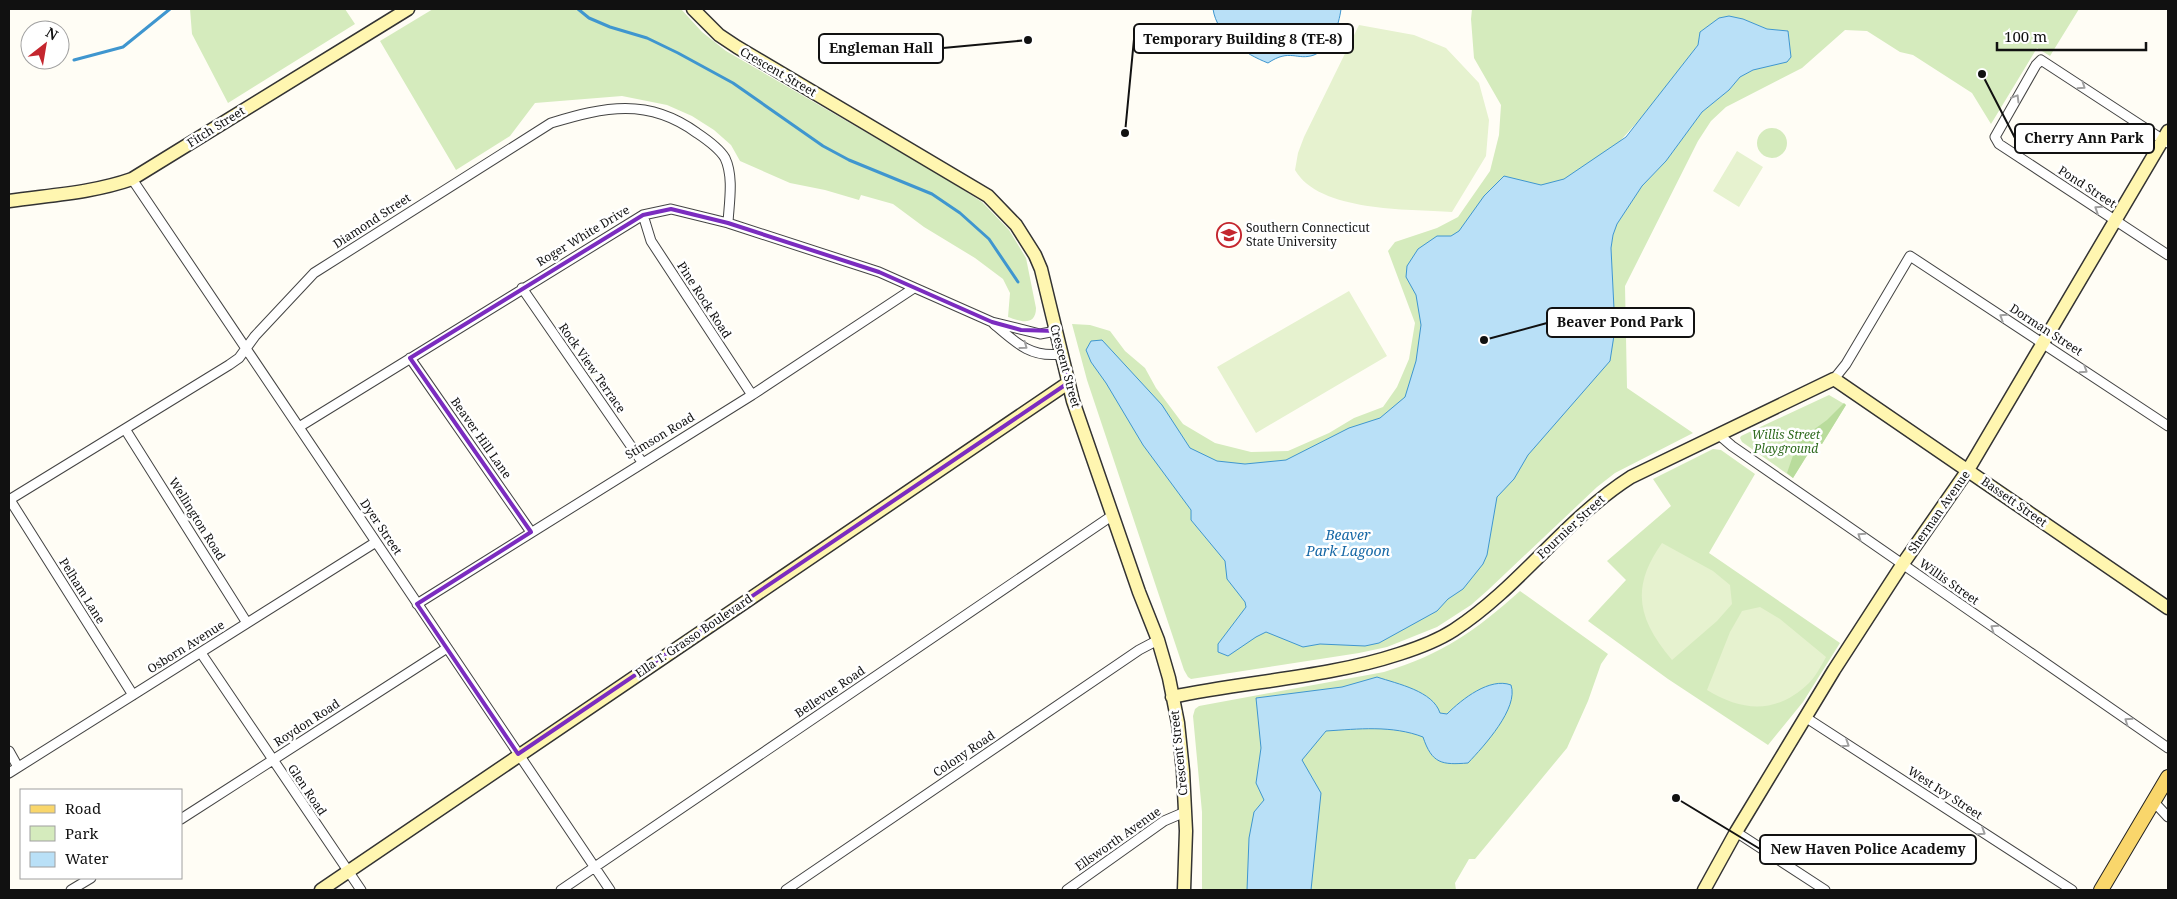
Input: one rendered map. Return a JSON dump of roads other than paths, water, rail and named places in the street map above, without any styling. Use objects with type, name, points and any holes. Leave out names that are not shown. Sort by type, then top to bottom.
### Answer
[{"type":"main road","name":"Fitch Street","points":[[9,200],[110,187],[132,179],[408,9]]},
{"type":"main road","name":"Crescent Street","points":[[692,9],[719,35],[736,48],[969,183],[999,205],[1016,225],[1035,255],[1046,289],[1068,383],[1158,640],[1172,697],[1178,723],[1185,812],[1184,890]]},
{"type":"main road","name":"Sherman Avenue","points":[[1704,890],[1736,832],[1805,717],[1902,565],[1968,470],[2167,138]]},
{"type":"main road","name":"Fournier Street","points":[[1172,697],[1344,669],[1382,660],[1436,640],[1452,632],[1484,609],[1612,489],[1631,476],[1834,378]]},
{"type":"main road","name":"Bassett Street","points":[[1834,378],[2168,608]]},
{"type":"main road","name":"Ella T. Grasso Boulevard","points":[[321,890],[518,754],[1068,383]]},
{"type":"main road","points":[[2101,890],[2168,777]]},
{"type":"street","name":"Pond Street","points":[[2167,138],[2041,60],[2036,65],[1994,137],[1999,144],[2168,255]]},
{"type":"street","name":"Diamond Street","points":[[9,500],[229,365],[239,358],[314,273],[551,123],[592,111],[618,108],[643,110],[666,116],[689,127],[710,142],[725,158],[730,179],[728,223]]},
{"type":"street","name":"Dyer Street","points":[[132,179],[610,890]]},
{"type":"street","name":"Roger White Drive","points":[[299,427],[643,215],[671,209],[728,223],[879,272],[992,322],[1040,334],[1056,331]]},
{"type":"street","name":"Pine Rock Road","points":[[643,215],[651,241],[752,395]]},
{"type":"street","name":"Dorman Street","points":[[1910,256],[2168,426]]},
{"type":"street","name":"Fournier Street","points":[[1834,378],[1846,364],[1910,256]]},
{"type":"street","name":"Rock View Terrace","points":[[522,288],[642,462]]},
{"type":"street","name":"Stimson Road","points":[[418,604],[642,462],[752,395],[914,288]]},
{"type":"street","name":"Roger White Drive","points":[[992,322],[1030,351],[1046,356],[1061,354]]},
{"type":"street","name":"Beaver Hill Lane","points":[[410,358],[531,532]]},
{"type":"street","name":"Wellington Road","points":[[125,429],[247,623]]},
{"type":"street","name":"Willis Street","points":[[1718,434],[1732,446],[1902,565],[2168,748]]},
{"type":"street","name":"Pelham Lane","points":[[9,500],[133,695]]},
{"type":"street","name":"Bellevue Road","points":[[561,890],[1113,515]]},
{"type":"street","name":"Osborn Avenue","points":[[9,773],[376,542]]},
{"type":"street","name":"Colony Road","points":[[786,890],[1139,650],[1158,640]]},
{"type":"street","name":"Roydon Road","points":[[182,818],[447,648]]},
{"type":"street","name":"Glen Road","points":[[201,653],[360,890]]},
{"type":"street","name":"West Ivy Street","points":[[1805,717],[2072,890]]},
{"type":"street","points":[[9,751],[18,767]]},
{"type":"street","points":[[2154,802],[2168,817]]},
{"type":"street","name":"Ellsworth Avenue","points":[[1067,890],[1164,821],[1185,812]]},
{"type":"street","points":[[1736,832],[1825,890]]},
{"type":"street","points":[[71,890],[88,879]]},
{"type":"water","points":[[1213,9],[1341,9],[1333,35],[1320,52],[1303,57],[1282,56],[1268,63],[1250,55],[1233,43],[1220,28]]},
{"type":"water","name":"Beaver Park Lagoon","points":[[1729,16],[1743,19],[1767,29],[1788,31],[1791,57],[1787,62],[1753,70],[1740,77],[1729,90],[1702,112],[1666,161],[1642,186],[1617,224],[1611,248],[1615,329],[1610,361],[1528,455],[1514,479],[1497,497],[1487,555],[1483,564],[1463,589],[1448,599],[1437,611],[1379,643],[1365,646],[1320,644],[1303,647],[1266,632],[1228,656],[1218,652],[1218,644],[1246,607],[1245,602],[1227,579],[1225,561],[1191,520],[1191,510],[1143,445],[1106,383],[1091,362],[1086,350],[1091,341],[1102,340],[1162,405],[1190,448],[1217,461],[1245,464],[1286,460],[1349,428],[1380,418],[1405,397],[1416,361],[1421,325],[1416,295],[1406,277],[1407,266],[1418,249],[1437,236],[1451,236],[1459,231],[1484,196],[1504,176],[1541,185],[1564,179],[1626,137],[1698,45],[1700,32],[1719,18]]},
{"type":"water","points":[[1377,677],[1414,689],[1430,699],[1440,713],[1447,714],[1468,696],[1494,684],[1503,683],[1511,685],[1512,694],[1510,704],[1498,726],[1483,747],[1468,763],[1451,764],[1439,761],[1430,753],[1423,737],[1411,733],[1387,729],[1326,731],[1302,760],[1321,793],[1311,890],[1247,890],[1249,838],[1254,812],[1264,800],[1256,783],[1261,748],[1256,698],[1342,687]]},
{"type":"waterway","points":[[74,60],[123,47],[170,9]]},
{"type":"waterway","points":[[578,9],[589,18],[610,27],[647,38],[733,83],[823,146],[849,160],[932,194],[960,213],[989,239],[1018,282]]},
{"type":"place","name":"Engleman Hall","points":[[1028,40]]},
{"type":"place","name":"Cherry Ann Park","points":[[1982,74]]},
{"type":"place","name":"Temporary Building 8 (TE-8)","points":[[1125,133]]},
{"type":"place","name":"Southern Connecticut State University","points":[[1229,235]]},
{"type":"place","name":"Beaver Pond Park","points":[[1484,340]]},
{"type":"place","name":"New Haven Police Academy","points":[[1676,798]]},
{"type":"park label","name":"Willis Street Playground","points":[[1786,442]]}]
